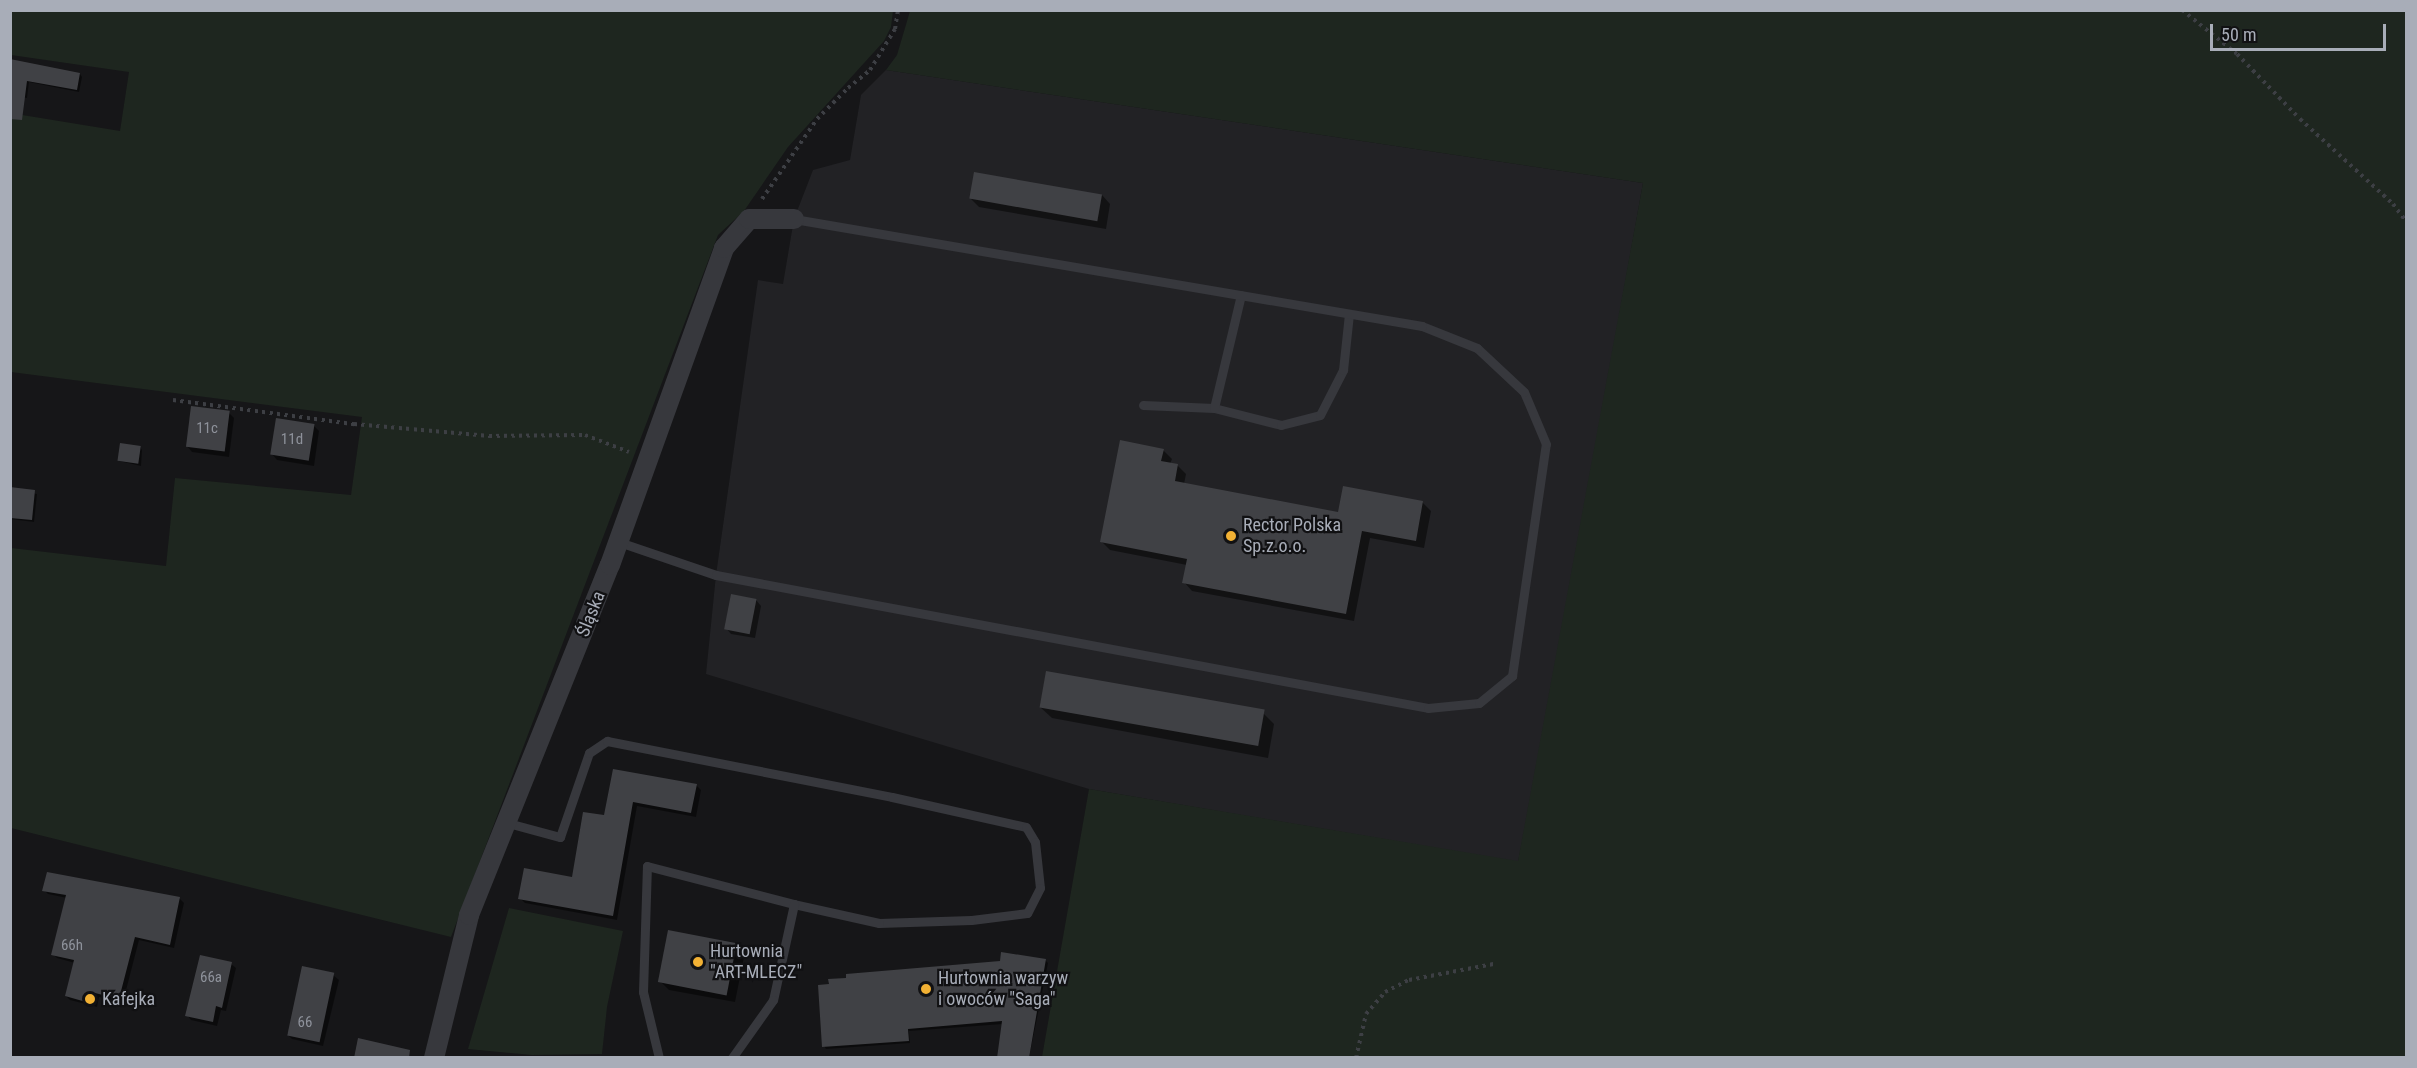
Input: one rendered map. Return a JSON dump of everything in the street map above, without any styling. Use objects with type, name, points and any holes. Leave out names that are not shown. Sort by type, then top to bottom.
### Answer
[{"type":"street","points":[[749,219],[794,219]]},
{"type":"street","name":"Śląska","points":[[434,1058],[469,915],[619,542],[724,248],[749,219]]},
{"type":"lane","points":[[619,542],[727,577],[1428,708],[1479,703],[1512,676],[1546,444],[1524,392],[1477,348],[1422,326],[794,219]]},
{"type":"lane","points":[[1214,408],[1241,295]]},
{"type":"lane","points":[[1143,405],[1214,408],[1281,425],[1320,416],[1343,370],[1349,314]]},
{"type":"lane","points":[[508,822],[560,837],[589,753],[607,741],[892,797],[1026,827],[1035,842],[1040,888],[1027,913],[972,920],[879,923],[646,866],[643,992],[659,1058]]},
{"type":"lane","points":[[732,1058],[773,1000],[794,904]]},
{"type":"path","points":[[749,219],[817,119],[870,70],[895,29],[898,10]]},
{"type":"path","points":[[2182,10],[2237,54],[2300,119],[2393,204],[2406,221]]},
{"type":"path","points":[[173,400],[354,424],[489,436],[585,435],[647,459]]},
{"type":"path","points":[[1356,1058],[1366,1014],[1385,992],[1409,980],[1494,964]]},
{"type":"shaded area","points":[[11,11],[893,11],[891,27],[884,41],[788,147],[744,211],[718,235],[451,937],[11,828],[11,548],[166,566],[175,478],[351,495],[362,417],[11,372],[10,113],[120,131],[129,72],[11,55]]},
{"type":"shaded area","points":[[910,11],[2406,11],[2406,1057],[1042,1057],[1089,789],[1518,861],[1643,183],[886,70],[897,55]]},
{"type":"shaded area","points":[[886,70],[1643,183],[1546,723],[1518,862],[1089,789],[706,674],[716,575],[758,280],[783,284],[794,219],[813,170],[850,160],[861,95]]},
{"type":"shaded area","points":[[509,908],[623,931],[607,1007],[602,1054],[532,1055],[468,1049]]},
{"type":"building","points":[[10,59],[80,73],[77,90],[27,81],[22,120],[10,119]]},
{"type":"building","points":[[974,172],[1102,195],[1097,221],[969,199]]},
{"type":"building","points":[[191,406],[230,411],[225,451],[186,447]]},
{"type":"building","points":[[276,418],[315,424],[309,461],[270,455]]},
{"type":"building","name":"Rector Polska Sp.z.o.o.","points":[[1120,440],[1164,449],[1161,461],[1178,464],[1175,481],[1338,512],[1343,486],[1423,501],[1416,541],[1362,531],[1346,614],[1182,583],[1187,559],[1100,542]]},
{"type":"building","points":[[120,443],[141,446],[138,464],[117,461]]},
{"type":"building","points":[[10,487],[35,490],[32,520],[10,518]]},
{"type":"building","points":[[731,594],[757,599],[750,634],[724,629]]},
{"type":"building","points":[[1046,671],[1265,710],[1258,746],[1040,707]]},
{"type":"building","points":[[613,769],[697,784],[691,813],[633,802],[613,916],[518,899],[524,868],[572,877],[583,812],[604,815]]},
{"type":"building","points":[[47,872],[180,897],[170,945],[135,937],[119,999],[95,993],[93,1004],[65,996],[74,960],[51,955],[66,895],[42,891]]},
{"type":"building","name":"Hurtownia \"ART-MLECZ\"","points":[[668,930],[737,943],[727,995],[658,982]]},
{"type":"building","points":[[1001,952],[1046,959],[1029,1058],[997,1058],[1002,1021],[908,1029],[909,1041],[822,1047],[818,985],[829,984],[828,979],[846,978],[846,974],[1000,961]]},
{"type":"building","points":[[200,955],[232,962],[222,1008],[216,1006],[213,1022],[185,1016]]},
{"type":"building","points":[[302,966],[334,973],[320,1042],[287,1035]]},
{"type":"building","points":[[358,1038],[410,1050],[409,1058],[354,1058]]},
{"type":"place","name":"Rector Polska Sp.z.o.o.","points":[[1231,536]]},
{"type":"place","name":"Hurtownia \"ART-MLECZ\"","points":[[698,962]]},
{"type":"place","name":"Hurtownia warzyw i owoców \"Saga\"","points":[[926,989]]},
{"type":"place","name":"Kafejka","points":[[90,999]]}]
